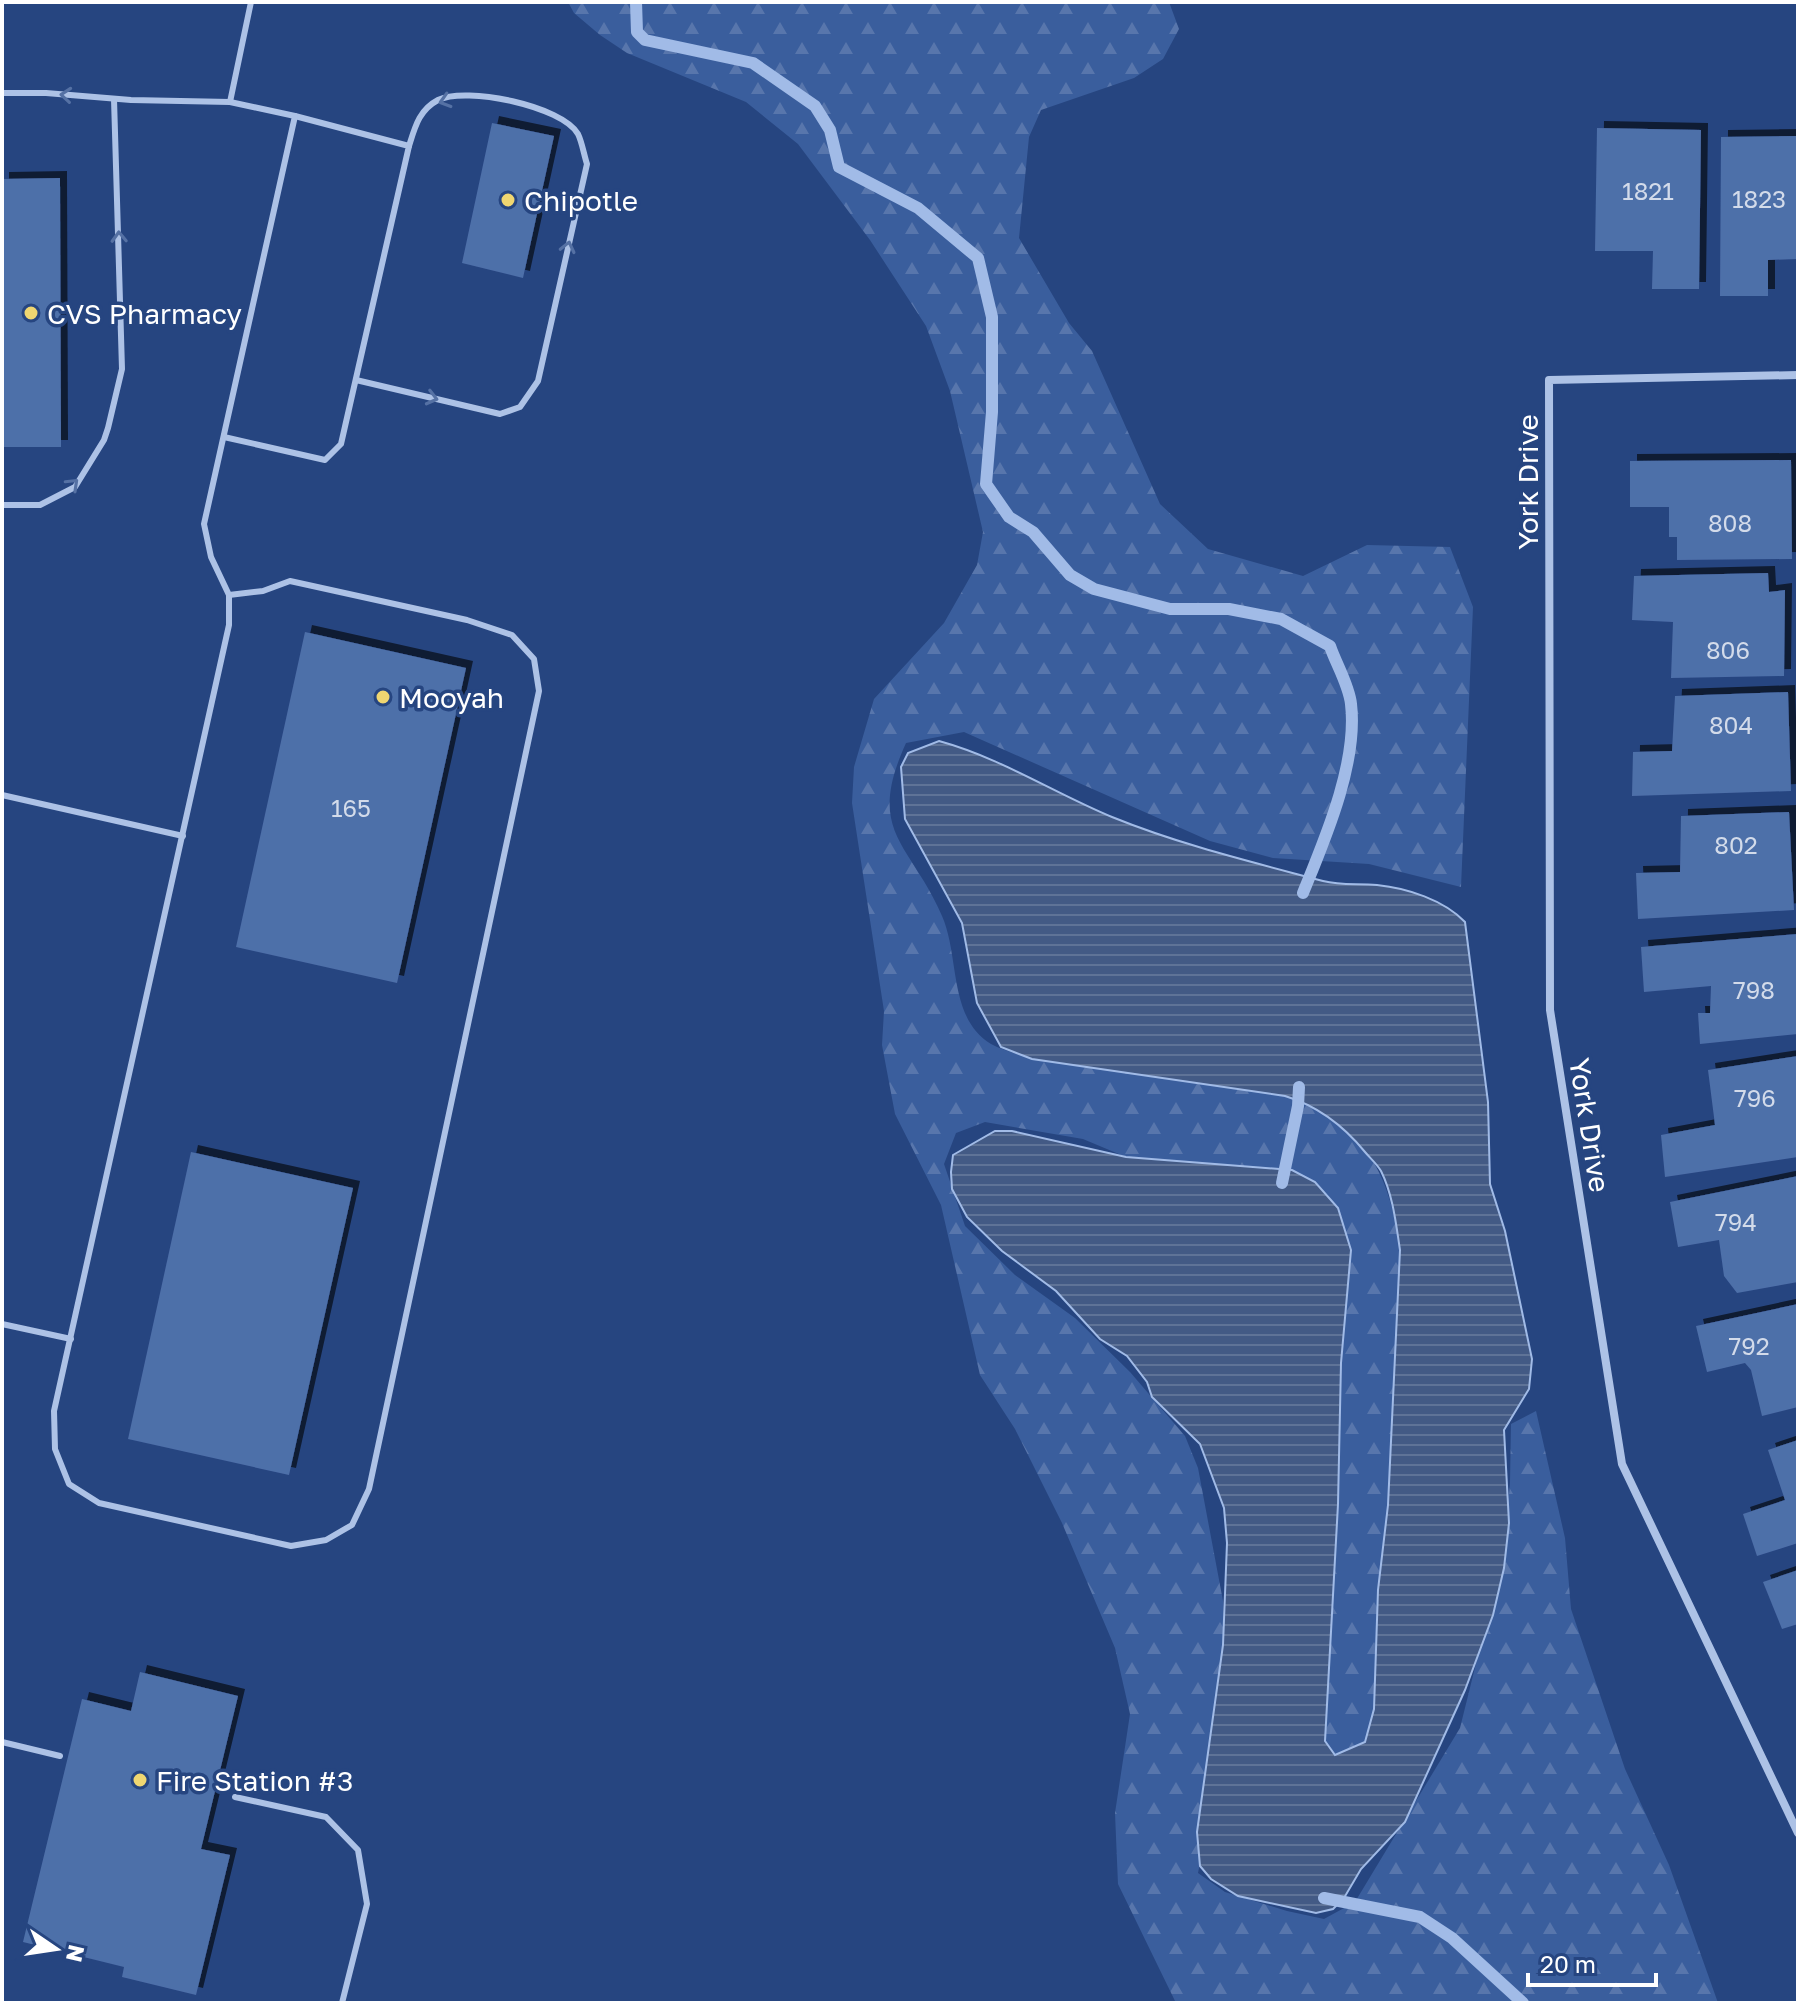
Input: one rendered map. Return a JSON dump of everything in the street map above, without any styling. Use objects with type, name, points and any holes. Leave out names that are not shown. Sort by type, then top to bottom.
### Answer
[{"type":"street","name":"York Drive","points":[[1798,375],[1549,380],[1550,1010],[1622,1464],[1798,1833]]},
{"type":"lane","points":[[230,102],[251,2]]},
{"type":"lane","points":[[2,93],[230,102],[409,146]]},
{"type":"lane","points":[[224,437],[325,460],[341,444],[409,146],[420,115],[440,99],[475,95],[525,105],[560,117],[577,133],[587,164],[538,381],[520,407],[500,414],[356,380]]},
{"type":"lane","points":[[2,505],[40,505],[75,487],[108,428],[122,369],[114,99]]},
{"type":"lane","points":[[229,595],[263,591],[290,581],[467,620],[512,635],[534,659],[539,691],[369,1489],[352,1525],[326,1540],[291,1546],[99,1503],[69,1484],[55,1449],[54,1411],[229,625],[229,595],[211,557],[204,524],[295,116]]},
{"type":"lane","points":[[2,795],[183,836]]},
{"type":"lane","points":[[2,1324],[71,1339]]},
{"type":"lane","points":[[2,1742],[60,1756]]},
{"type":"lane","points":[[235,1797],[326,1817],[358,1850],[367,1904],[342,2003]]},
{"type":"green space","points":[[568,2],[1169,2],[1179,29],[1163,59],[1134,78],[1041,110],[1029,137],[1019,238],[1069,323],[1092,351],[1160,504],[1208,549],[1303,576],[1367,545],[1450,547],[1473,607],[1461,887],[1369,864],[1273,858],[1210,841],[964,732],[906,743],[894,773],[891,818],[897,836],[942,916],[948,932],[961,1003],[968,1019],[977,1033],[991,1044],[1020,1055],[1285,1096],[1320,1110],[1343,1126],[1358,1140],[1379,1172],[1392,1208],[1400,1250],[1388,1505],[1378,1590],[1374,1710],[1365,1742],[1335,1755],[1325,1742],[1338,1504],[1341,1363],[1351,1250],[1292,1170],[1126,1157],[1083,1139],[985,1122],[956,1133],[944,1164],[965,1226],[1015,1275],[1075,1318],[1130,1372],[1185,1436],[1198,1468],[1223,1601],[1226,1716],[1223,1747],[1198,1873],[1225,1892],[1324,1919],[1355,1902],[1460,1728],[1504,1551],[1511,1424],[1536,1411],[1565,1538],[1571,1609],[1625,1769],[1669,1865],[1718,2003],[1176,2003],[1118,1884],[1115,1813],[1130,1714],[1115,1648],[1062,1523],[1015,1429],[980,1375],[941,1205],[895,1114],[882,1045],[884,1011],[852,803],[854,767],[874,699],[944,623],[977,565],[983,532],[950,391],[926,326],[870,240],[798,144],[746,102],[627,53],[574,13]]},
{"type":"shaded area","points":[[939,741],[1006,766],[1090,808],[1164,836],[1323,881],[1377,885],[1412,892],[1447,907],[1465,922],[1488,1102],[1490,1184],[1505,1231],[1532,1359],[1529,1389],[1504,1430],[1509,1523],[1504,1568],[1493,1615],[1465,1690],[1405,1822],[1361,1869],[1344,1898],[1333,1909],[1316,1913],[1238,1896],[1211,1879],[1200,1866],[1197,1832],[1223,1645],[1227,1543],[1224,1508],[1200,1444],[1152,1397],[1147,1382],[1127,1356],[1100,1339],[1056,1291],[1002,1251],[967,1217],[952,1189],[951,1172],[953,1155],[995,1131],[1012,1131],[1126,1157],[1292,1170],[1315,1182],[1338,1208],[1351,1250],[1341,1363],[1338,1504],[1325,1741],[1335,1755],[1365,1742],[1374,1709],[1378,1590],[1388,1505],[1400,1250],[1394,1210],[1385,1180],[1379,1168],[1348,1133],[1319,1111],[1297,1100],[1032,1059],[1001,1047],[977,1003],[962,923],[905,819],[901,767],[908,753]]},
{"type":"building","name":"Chipotle","points":[[492,123],[554,136],[523,278],[462,263]]},
{"type":"building","points":[[1597,128],[1701,130],[1699,289],[1652,289],[1653,251],[1595,251]]},
{"type":"building","points":[[1798,136],[1798,259],[1768,260],[1768,296],[1720,296],[1721,137]]},
{"type":"building","name":"CVS Pharmacy","points":[[60,178],[61,447],[2,447],[2,179]]},
{"type":"building","points":[[1791,460],[1792,559],[1677,560],[1677,537],[1669,537],[1669,507],[1630,507],[1630,461]]},
{"type":"building","points":[[1768,573],[1769,592],[1785,590],[1784,676],[1671,678],[1673,622],[1632,620],[1634,576]]},
{"type":"building","points":[[305,632],[466,668],[397,983],[236,947]]},
{"type":"building","points":[[1788,692],[1791,791],[1632,796],[1633,752],[1672,751],[1675,696]]},
{"type":"building","points":[[1789,812],[1794,910],[1638,919],[1636,873],[1680,872],[1681,816]]},
{"type":"building","points":[[1798,934],[1798,1034],[1700,1044],[1698,1013],[1710,1013],[1711,986],[1644,992],[1641,947]]},
{"type":"building","points":[[1798,1056],[1798,1157],[1665,1177],[1661,1135],[1715,1125],[1708,1070]]},
{"type":"building","points":[[191,1152],[353,1188],[289,1475],[128,1439]]},
{"type":"building","points":[[1798,1176],[1798,1282],[1737,1293],[1724,1276],[1719,1240],[1678,1247],[1670,1202]]},
{"type":"building","points":[[1798,1304],[1798,1407],[1762,1416],[1751,1370],[1745,1363],[1707,1372],[1696,1326]]},
{"type":"building","points":[[1798,1440],[1798,1543],[1757,1556],[1743,1514],[1785,1500],[1768,1450]]},
{"type":"building","points":[[1798,1570],[1798,1624],[1782,1629],[1763,1582]]},
{"type":"building","name":"Fire Station #3","points":[[140,1672],[238,1696],[201,1849],[230,1855],[196,1995],[122,1977],[124,1967],[23,1942],[82,1699],[131,1711]]},
{"type":"waterway","points":[[636,2],[637,32],[645,40],[753,63],[815,106],[830,130],[839,167],[918,208],[978,258],[992,317],[992,412],[986,484],[1009,517],[1033,532],[1070,575],[1094,589],[1170,609],[1229,609],[1281,619],[1330,646],[1350,697],[1350,751],[1338,800],[1303,893]]},
{"type":"waterway","points":[[1282,1183],[1299,1087]]},
{"type":"waterway","points":[[1324,1898],[1420,1917],[1452,1938],[1523,2003]]},
{"type":"place","name":"Chipotle","points":[[508,200]]},
{"type":"place","name":"CVS Pharmacy","points":[[31,313]]},
{"type":"place","name":"Mooyah","points":[[383,697]]},
{"type":"place","name":"Fire Station #3","points":[[140,1780]]}]
